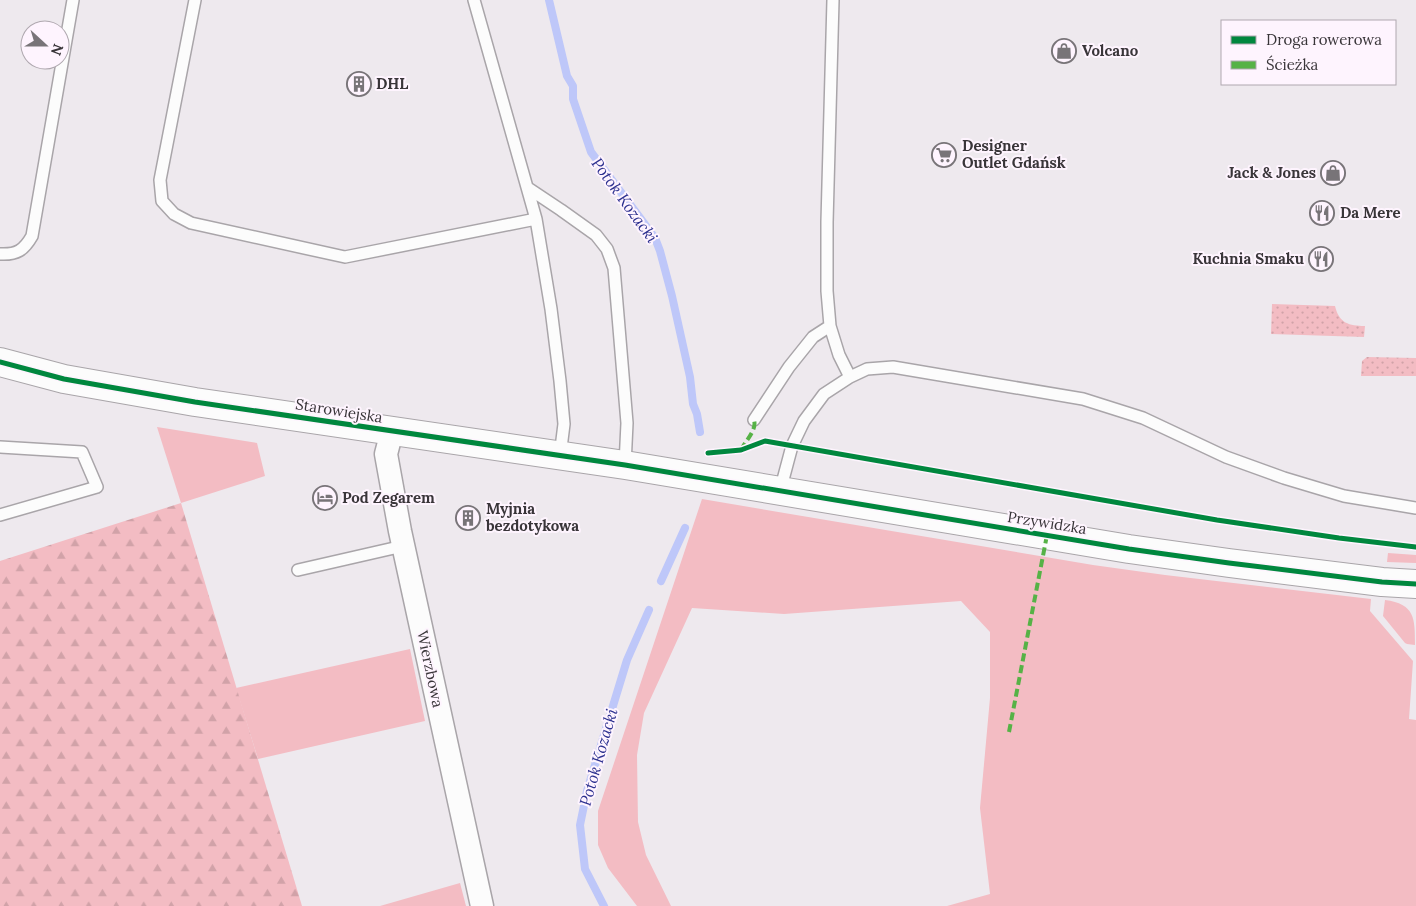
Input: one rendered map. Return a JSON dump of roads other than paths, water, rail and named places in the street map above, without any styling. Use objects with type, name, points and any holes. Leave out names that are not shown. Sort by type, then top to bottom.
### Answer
[{"type":"street","name":"Starowiejska","points":[[0,362],[64,379],[130,391],[676,474]]},
{"type":"street","name":"Wierzbowa","points":[[392,431],[386,454],[403,546],[482,906]]},
{"type":"street","name":"Przywidzka","points":[[676,474],[1129,549],[1382,582],[1416,584]]},
{"type":"lane","points":[[0,254],[16,253],[26,247],[32,236],[73,0]]},
{"type":"lane","points":[[195,0],[160,180],[162,201],[174,214],[190,223],[345,257],[536,219]]},
{"type":"lane","points":[[474,0],[536,219],[551,309],[562,398],[564,424],[560,456]]},
{"type":"lane","points":[[833,0],[827,291],[830,326],[839,355],[850,377]]},
{"type":"lane","points":[[528,188],[596,235],[607,250],[614,268],[627,423],[625,465]]},
{"type":"lane","points":[[754,420],[795,360],[813,338],[830,326]]},
{"type":"lane","points":[[780,492],[792,446],[804,421],[824,394],[850,377],[867,369],[893,367],[1083,399],[1143,418],[1226,457],[1284,478],[1344,496],[1416,508]]},
{"type":"lane","points":[[0,447],[82,452],[97,487],[0,515]]},
{"type":"lane","points":[[298,570],[403,546]]},
{"type":"waterway","name":"Potok Kozacki","points":[[549,0],[567,76],[573,86],[573,99],[591,152],[655,238],[660,251],[690,377],[693,404],[700,432]]},
{"type":"waterway","name":"Potok Kozacki","points":[[661,581],[685,528]]},
{"type":"waterway","name":"Potok Kozacki","points":[[604,906],[585,869],[580,825],[587,791],[627,660],[649,610]]},
{"type":"place","name":"Volcano","points":[[1064,51]]},
{"type":"place","name":"DHL","points":[[359,84]]},
{"type":"place","name":"Designer Outlet Gdańsk","points":[[944,155]]},
{"type":"place","name":"Jack & Jones","points":[[1333,173]]},
{"type":"place","name":"Da Mere","points":[[1322,213]]},
{"type":"place","name":"Kuchnia Smaku","points":[[1321,259]]},
{"type":"place","name":"Pod Zegarem","points":[[325,498]]},
{"type":"place","name":"Myjnia bezdotykowa","points":[[468,518]]}]
